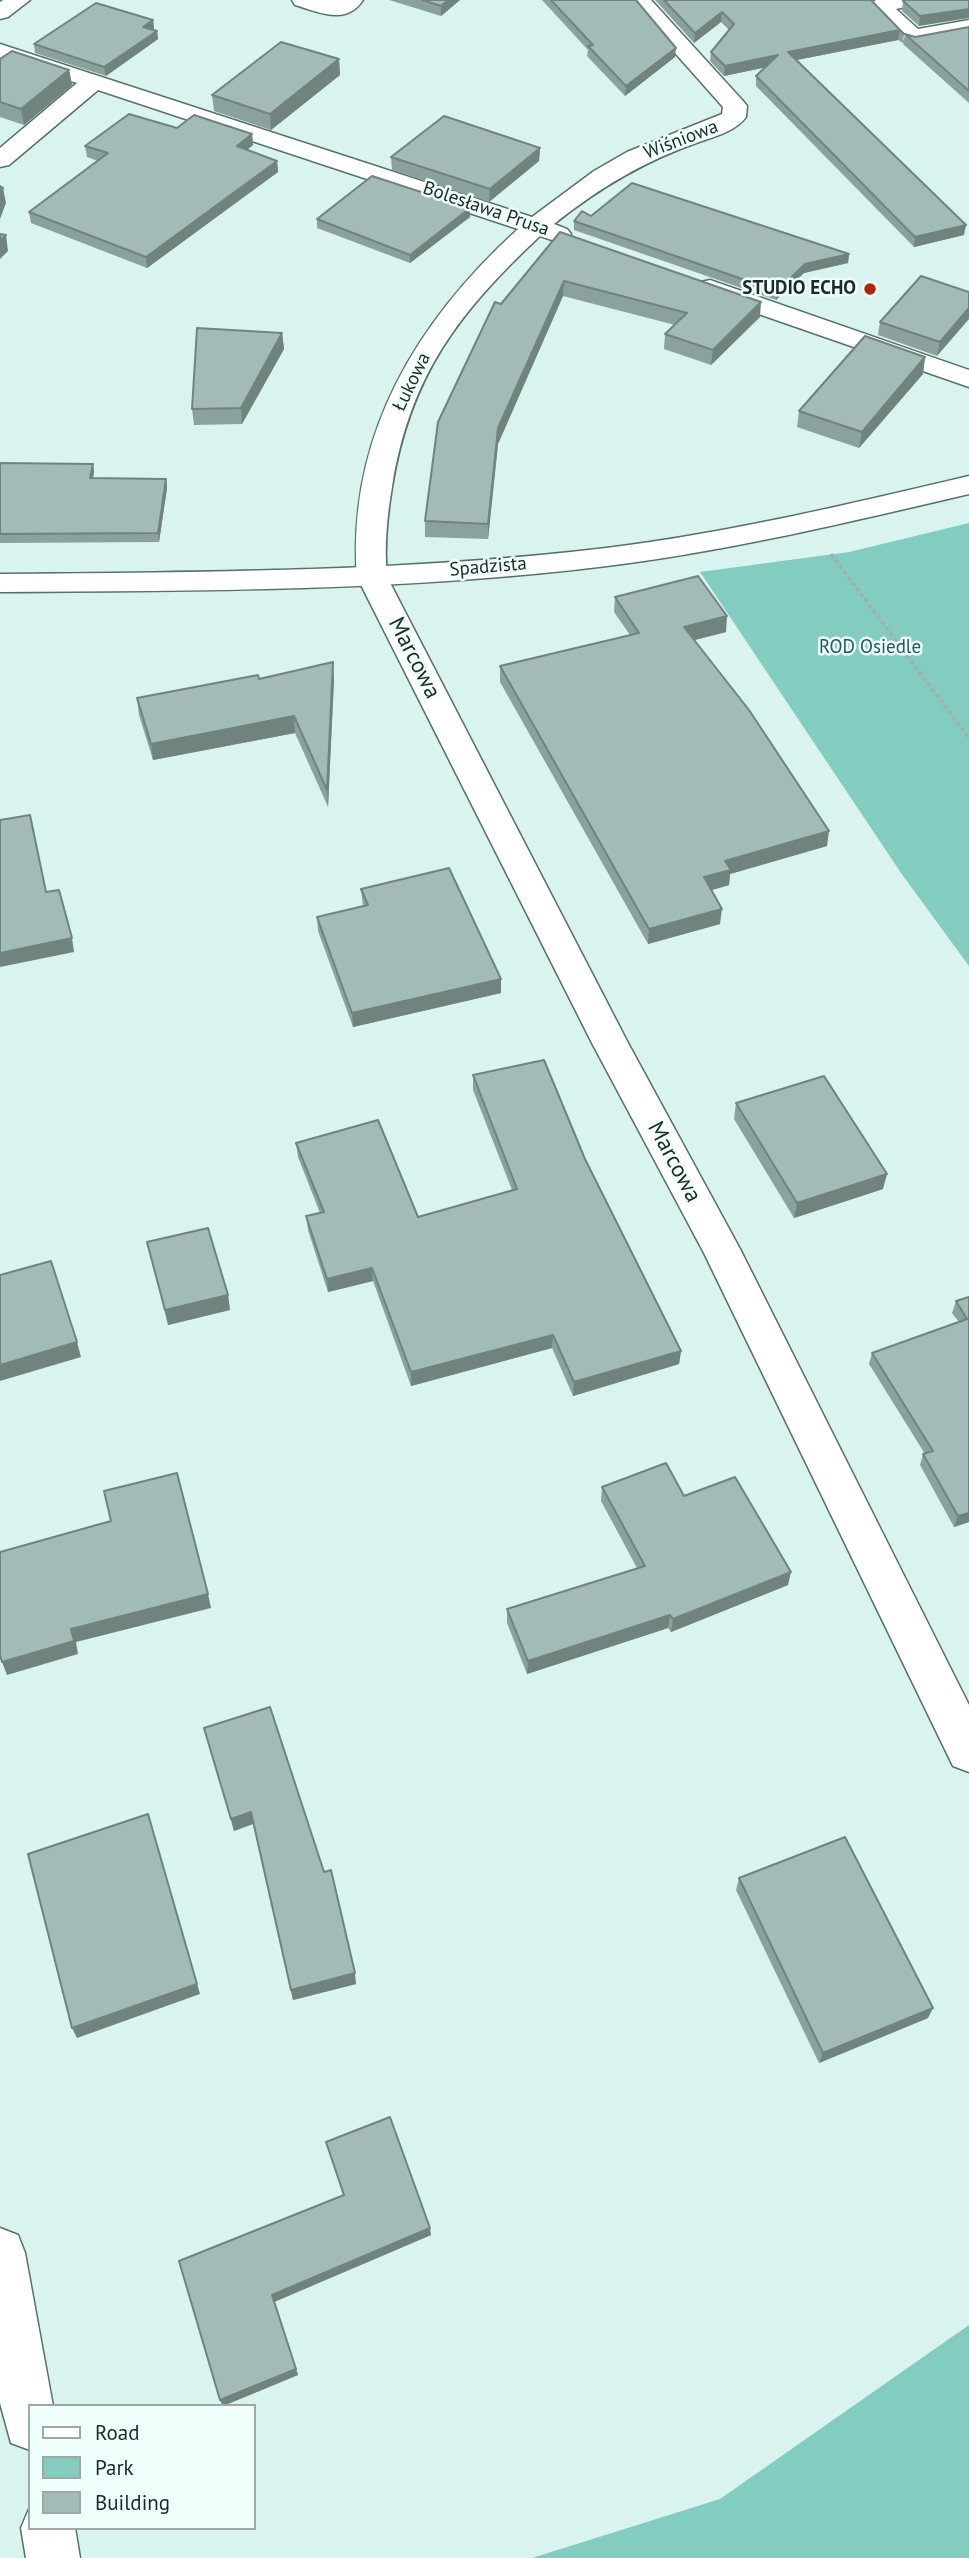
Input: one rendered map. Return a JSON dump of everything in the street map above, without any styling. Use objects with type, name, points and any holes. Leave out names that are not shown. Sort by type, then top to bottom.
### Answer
[{"type":"street","points":[[0,12],[19,0]]},
{"type":"street","points":[[303,0],[337,10],[352,0]]},
{"type":"street","name":"Wiśniowa","points":[[536,226],[636,157],[721,126],[734,117],[735,106],[639,0]]},
{"type":"street","points":[[906,0],[879,6],[913,37],[965,27]]},
{"type":"street","points":[[941,9],[965,27]]},
{"type":"street","name":"Bolesława Prusa","points":[[0,51],[576,240]]},
{"type":"street","points":[[0,160],[94,81]]},
{"type":"street","name":"Łukowa","points":[[372,577],[370,558],[374,508],[384,444],[406,386],[457,305],[536,226]]},
{"type":"street","points":[[694,282],[969,379]]},
{"type":"street","name":"Spadzista","points":[[0,583],[372,577],[606,557],[755,535],[969,485]]},
{"type":"street","name":"Marcowa","points":[[372,577],[610,1043],[721,1250],[969,1751]]},
{"type":"street","points":[[0,2253],[28,2413]]},
{"type":"street","points":[[48,2530],[53,2558]]},
{"type":"path","points":[[807,523],[969,738]]},
{"type":"green space","name":"ROD Osiedle","points":[[969,523],[969,966],[901,873],[700,572],[849,552]]},
{"type":"green space","points":[[969,2325],[969,2558],[532,2558],[720,2499]]},
{"type":"building","points":[[422,0],[448,0],[441,6]]},
{"type":"building","points":[[551,0],[636,0],[676,48],[626,86],[588,46],[593,45]]},
{"type":"building","points":[[664,0],[871,0],[904,34],[900,30],[788,52],[966,225],[915,237],[756,76],[778,55],[725,66],[711,52],[734,24],[722,12],[695,33]]},
{"type":"building","points":[[969,0],[969,9],[920,16],[903,1]]},
{"type":"building","points":[[96,3],[153,20],[143,27],[157,31],[104,67],[34,44]]},
{"type":"building","points":[[969,27],[969,91],[905,34],[915,37]]},
{"type":"building","points":[[281,42],[339,59],[270,114],[212,95]]},
{"type":"building","points":[[12,51],[69,70],[21,109],[0,102],[0,59]]},
{"type":"building","points":[[129,114],[177,128],[194,115],[252,134],[237,146],[277,161],[146,257],[29,212],[108,153],[85,146]]},
{"type":"building","points":[[444,116],[540,148],[490,189],[391,157]]},
{"type":"building","points":[[372,176],[470,208],[410,255],[317,219]]},
{"type":"building","points":[[632,183],[849,254],[805,264],[777,291],[574,221],[582,211],[591,216]]},
{"type":"building","points":[[560,232],[761,302],[713,350],[665,334],[687,313],[564,281],[498,428],[488,524],[425,521],[438,422],[495,302],[501,304]]},
{"type":"building","points":[[921,276],[969,292],[969,308],[940,342],[880,322]]},
{"type":"building","points":[[197,328],[282,333],[241,408],[192,409]]},
{"type":"building","points":[[865,336],[925,357],[862,432],[799,411]]},
{"type":"building","points":[[0,463],[93,464],[90,478],[166,479],[158,533],[0,534]]},
{"type":"building","points":[[698,576],[727,616],[684,627],[749,710],[829,831],[725,861],[731,870],[704,877],[722,909],[649,929],[500,666],[639,633],[615,597]]},
{"type":"building","points":[[333,662],[327,790],[294,716],[151,744],[137,698],[258,675],[259,679]]},
{"type":"building","points":[[30,815],[46,892],[59,890],[72,938],[0,953],[0,820]]},
{"type":"building","points":[[449,868],[501,979],[352,1013],[317,917],[368,905],[361,889]]},
{"type":"building","points":[[544,1060],[585,1159],[681,1351],[574,1382],[553,1335],[411,1372],[372,1268],[327,1279],[306,1216],[324,1212],[296,1143],[378,1120],[418,1217],[517,1189],[473,1075]]},
{"type":"building","points":[[824,1076],[887,1174],[797,1203],[736,1103]]},
{"type":"building","points":[[208,1228],[228,1295],[165,1310],[147,1242]]},
{"type":"building","points":[[51,1261],[77,1342],[0,1365],[0,1275]]},
{"type":"building","points":[[969,1297],[969,1513],[958,1516],[923,1454],[933,1451],[872,1353],[967,1319],[956,1301]]},
{"type":"building","points":[[666,1463],[684,1496],[735,1477],[791,1572],[673,1619],[670,1615],[528,1661],[507,1609],[645,1566],[602,1487]]},
{"type":"building","points":[[177,1473],[208,1594],[71,1629],[74,1641],[2,1662],[0,1552],[111,1521],[104,1491]]},
{"type":"building","points":[[270,1707],[324,1872],[331,1870],[355,1973],[291,1990],[251,1812],[231,1819],[204,1728]]},
{"type":"building","points":[[148,1814],[197,1984],[72,2028],[28,1854]]},
{"type":"building","points":[[845,1837],[933,2008],[823,2053],[739,1878]]},
{"type":"building","points":[[390,2117],[430,2228],[272,2295],[296,2369],[220,2400],[179,2261],[344,2195],[326,2142]]},
{"type":"place","name":"STUDIO ECHO","points":[[870,289]]}]
